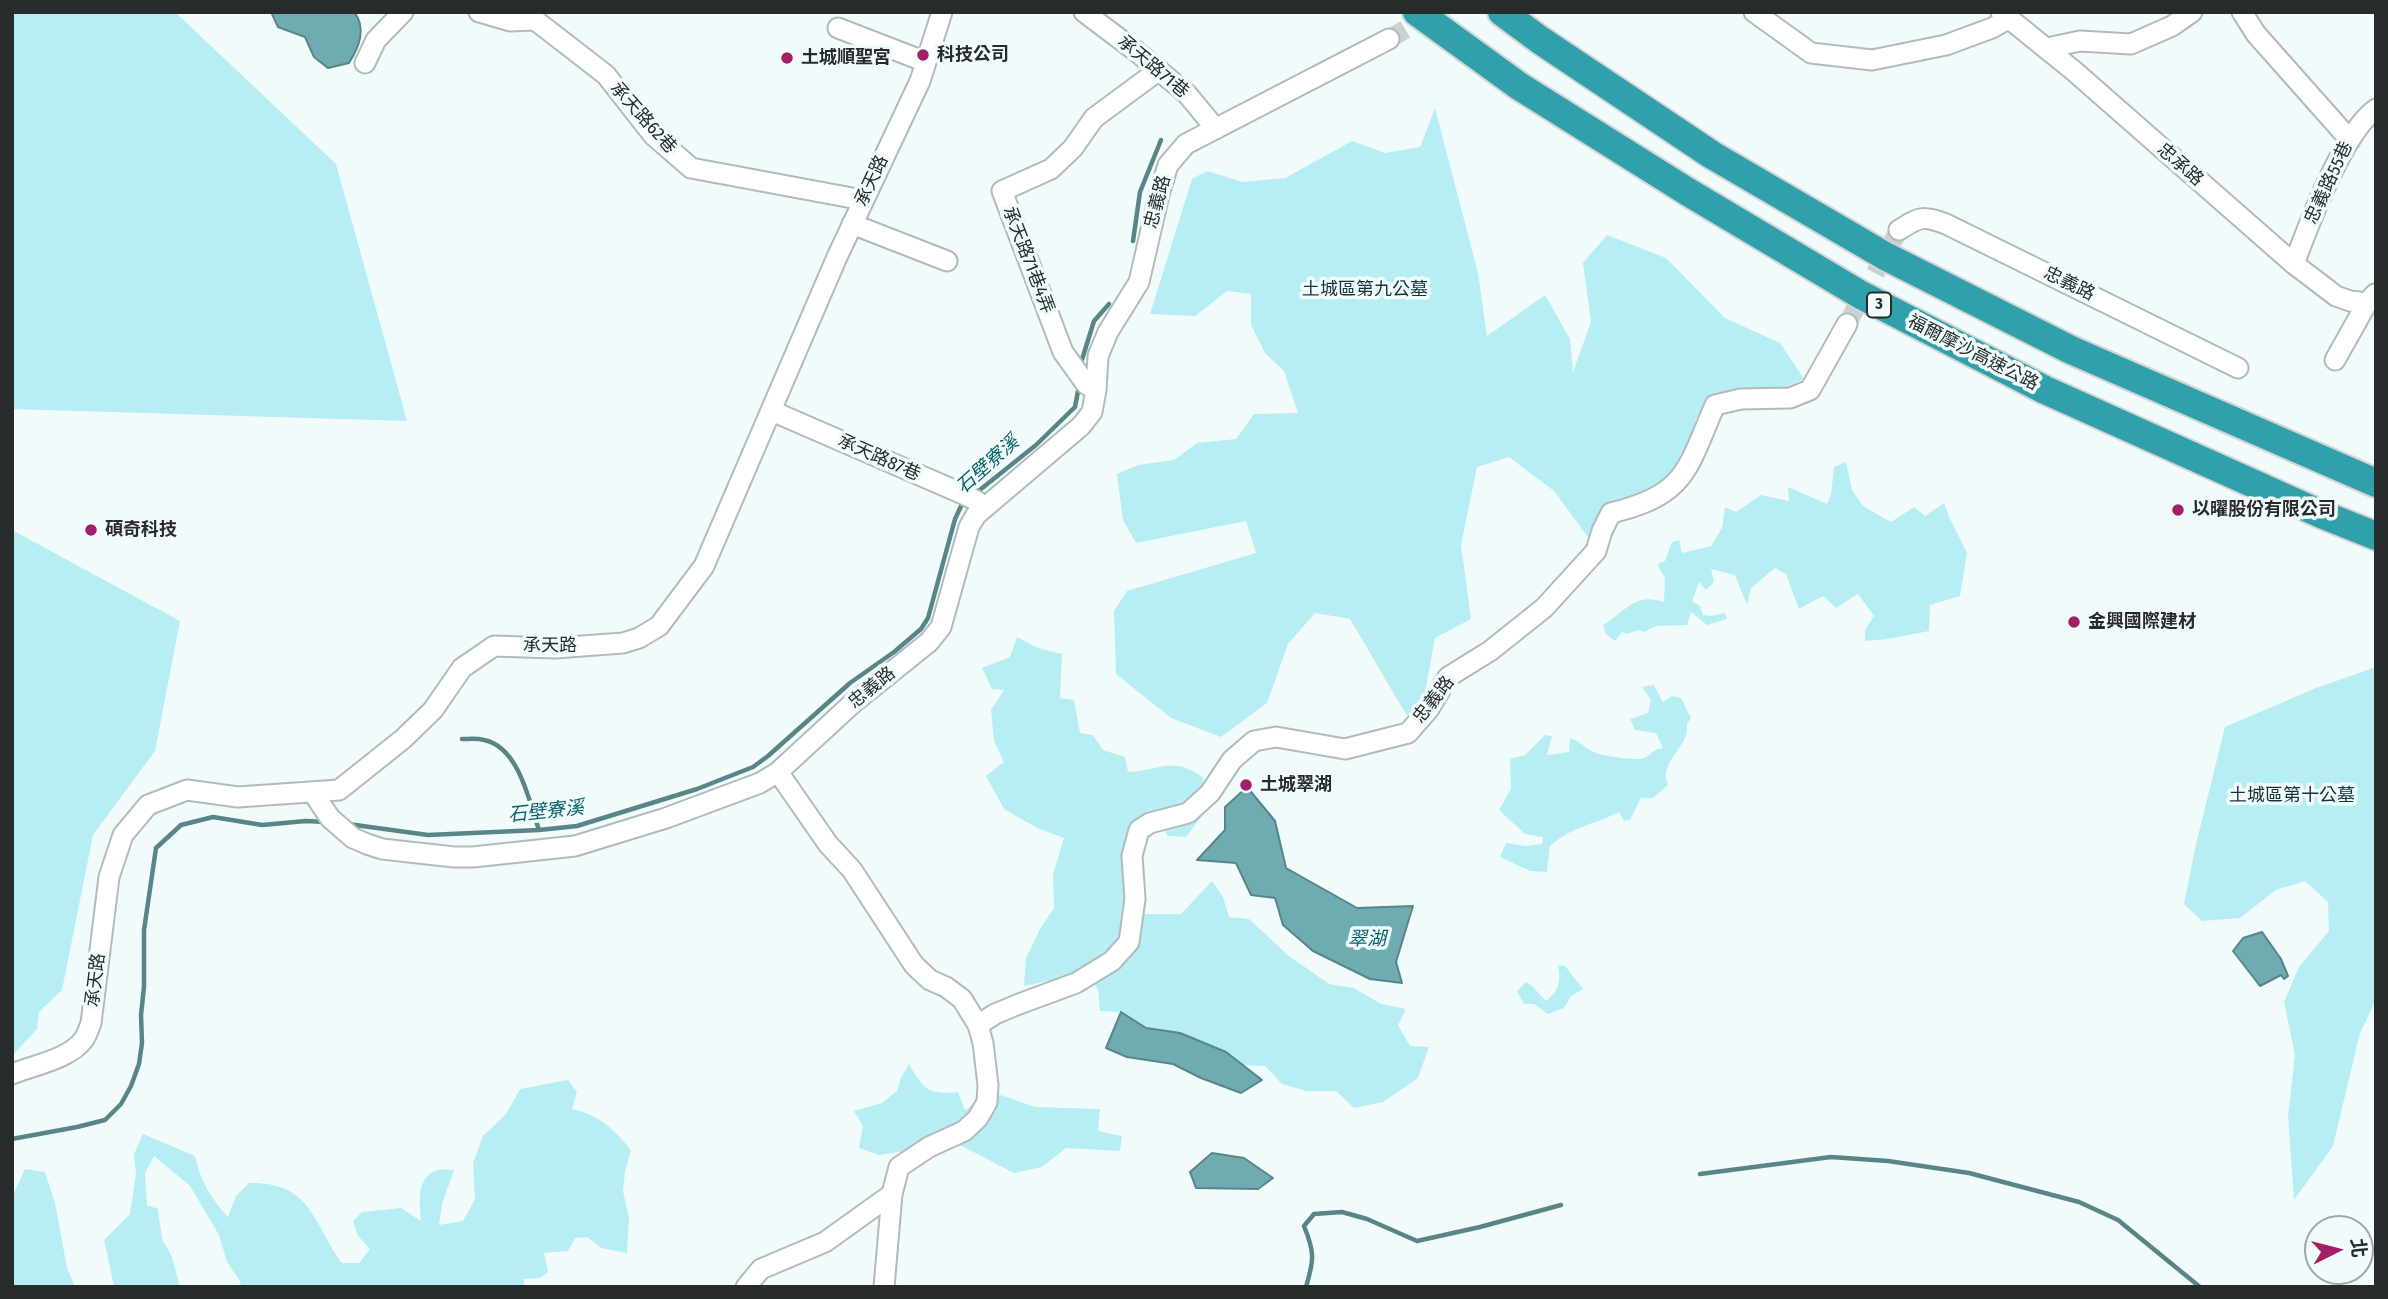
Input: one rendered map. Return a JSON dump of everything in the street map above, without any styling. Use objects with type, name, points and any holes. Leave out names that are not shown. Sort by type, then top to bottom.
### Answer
[{"type":"highway","name":"福爾摩沙高速公路","points":[[1417,12],[1531,93],[1688,192],[1861,295],[2045,390],[2376,536]]},
{"type":"highway","points":[[1502,12],[1712,155],[1885,256],[2071,350],[2376,483]]},
{"type":"street","points":[[365,63],[376,40],[402,12]]},
{"type":"street","name":"承天路62巷","points":[[479,12],[510,21],[535,20],[606,75],[653,135],[691,169],[863,200]]},
{"type":"street","name":"承天路","points":[[12,1074],[59,1056],[76,1047],[83,1039],[91,1023],[109,877],[123,835],[148,805],[187,790],[238,797],[314,794],[339,790],[403,739],[433,710],[462,668],[494,646],[555,648],[623,643],[639,638],[659,626],[704,566],[852,224],[920,81],[943,12]]},
{"type":"street","name":"承天路71巷","points":[[1084,12],[1187,94],[1216,129]]},
{"type":"street","points":[[1754,12],[1811,54],[1872,60],[1946,45],[1992,28],[2005,15]]},
{"type":"street","points":[[2047,48],[2080,41],[2131,44],[2172,26],[2192,12]]},
{"type":"street","points":[[2242,12],[2256,34],[2350,140]]},
{"type":"street","name":"忠承路","points":[[2005,15],[2047,48],[2294,264],[2336,296],[2350,301],[2371,298]]},
{"type":"street","points":[[838,28],[926,62]]},
{"type":"street","name":"忠義路","points":[[314,794],[330,818],[354,838],[382,849],[473,857],[575,846],[666,818],[761,783],[778,772],[853,703],[929,642],[941,627],[969,527],[976,515],[974,502],[1081,426],[1092,412],[1091,387],[1098,356],[1108,332],[1139,282],[1168,165],[1186,144],[1389,39]]},
{"type":"street","name":"承天路71巷4弄","points":[[1091,387],[1063,352],[1002,191],[1051,169],[1073,148],[1094,118],[1159,70]]},
{"type":"street","name":"忠義路55巷","points":[[2294,264],[2323,191],[2357,127],[2376,109]]},
{"type":"street","name":"忠義路","points":[[1899,230],[1917,218],[1928,217],[1946,224],[2238,368]]},
{"type":"street","points":[[852,224],[947,261]]},
{"type":"street","points":[[2335,360],[2371,298]]},
{"type":"street","name":"忠義路","points":[[978,1025],[1019,1003],[1076,983],[1112,961],[1129,942],[1135,899],[1132,856],[1139,830],[1150,823],[1188,813],[1210,793],[1232,760],[1254,741],[1276,737],[1345,748],[1408,733],[1429,709],[1448,677],[1490,651],[1544,608],[1596,551],[1611,513],[1640,506],[1674,486],[1694,459],[1715,405],[1741,399],[1790,398],[1810,390],[1847,324]]},
{"type":"street","name":"承天路87巷","points":[[772,411],[974,502]]},
{"type":"street","points":[[778,772],[828,844],[852,870],[914,965],[930,980],[946,987],[962,999],[978,1025],[983,1043],[987,1102],[978,1118],[964,1130],[929,1147],[899,1167],[892,1194],[884,1287]]},
{"type":"street","points":[[746,1287],[761,1269],[825,1242],[892,1194]]},
{"type":"green space","points":[[12,12],[175,12],[336,164],[407,421],[12,409]]},
{"type":"green space","name":"土城區第九公墓","points":[[1435,108],[1478,273],[1487,336],[1545,295],[1570,339],[1573,372],[1591,322],[1583,263],[1607,235],[1666,258],[1725,318],[1780,343],[1804,379],[1769,394],[1720,392],[1696,419],[1680,471],[1638,501],[1593,544],[1554,491],[1509,457],[1477,467],[1461,545],[1471,619],[1435,638],[1424,698],[1407,716],[1350,619],[1315,613],[1288,644],[1267,703],[1221,737],[1171,718],[1116,674],[1114,611],[1127,591],[1256,553],[1246,521],[1136,543],[1123,520],[1117,474],[1138,465],[1174,460],[1197,443],[1236,439],[1254,414],[1298,413],[1284,371],[1265,353],[1251,325],[1251,294],[1227,291],[1195,316],[1150,314],[1192,179],[1207,171],[1243,182],[1285,178],[1352,141],[1385,153],[1420,147]]},
{"type":"green space","points":[[1846,462],[1852,490],[1863,506],[1891,522],[1914,507],[1925,516],[1944,503],[1967,553],[1960,596],[1930,605],[1929,631],[1865,641],[1865,630],[1874,616],[1858,594],[1836,608],[1823,596],[1799,609],[1786,574],[1775,568],[1751,588],[1747,605],[1735,575],[1711,569],[1714,582],[1706,590],[1699,582],[1692,601],[1700,606],[1703,615],[1725,613],[1727,619],[1707,625],[1691,612],[1687,625],[1656,626],[1644,632],[1638,630],[1627,634],[1622,632],[1615,641],[1606,634],[1603,625],[1631,604],[1645,599],[1664,602],[1665,578],[1657,564],[1665,561],[1672,542],[1679,540],[1682,553],[1711,546],[1722,528],[1725,507],[1736,512],[1761,495],[1789,501],[1788,487],[1827,504],[1831,495],[1834,467]]},
{"type":"green space","points":[[12,530],[180,621],[155,751],[93,835],[62,990],[39,1012],[37,1029],[12,1056]]},
{"type":"green space","points":[[1017,637],[1038,648],[1062,654],[1060,698],[1074,700],[1080,733],[1093,735],[1103,750],[1125,757],[1128,772],[1173,765],[1192,770],[1203,777],[1205,812],[1186,837],[1168,836],[1157,819],[1139,827],[1130,914],[1181,914],[1212,881],[1223,897],[1229,917],[1249,919],[1289,956],[1329,984],[1354,988],[1381,1004],[1406,1009],[1398,1025],[1410,1046],[1429,1047],[1418,1078],[1383,1102],[1354,1108],[1336,1091],[1306,1091],[1282,1084],[1265,1066],[1241,1065],[1226,1052],[1180,1033],[1146,1028],[1121,1012],[1100,1011],[1098,989],[1086,973],[1024,986],[1026,958],[1054,908],[1053,874],[1064,838],[1037,828],[1004,809],[986,776],[1004,762],[994,741],[991,710],[1004,690],[992,689],[982,668],[1010,657]]},
{"type":"green space","name":"土城區第十公墓","points":[[2376,667],[2376,1000],[2360,1033],[2333,1146],[2294,1200],[2288,1116],[2295,1055],[2284,1002],[2299,967],[2329,931],[2328,902],[2305,881],[2276,890],[2240,918],[2202,921],[2184,904],[2225,727],[2316,688]]},
{"type":"green space","points":[[1654,685],[1663,702],[1672,696],[1681,698],[1691,718],[1684,740],[1667,768],[1668,785],[1653,798],[1641,798],[1630,820],[1624,821],[1619,812],[1559,839],[1550,846],[1547,872],[1530,871],[1500,857],[1506,843],[1526,846],[1542,844],[1543,837],[1525,834],[1499,810],[1511,789],[1510,759],[1525,755],[1545,735],[1552,736],[1547,755],[1569,752],[1570,738],[1598,754],[1644,758],[1663,748],[1656,733],[1635,730],[1630,719],[1648,713],[1651,700],[1642,687]]},
{"type":"green space","points":[[1558,965],[1565,966],[1583,989],[1571,996],[1564,1008],[1548,1014],[1534,1004],[1524,1004],[1517,991],[1526,982],[1546,1001],[1554,993],[1559,981]]},
{"type":"green space","points":[[909,1064],[923,1085],[933,1091],[958,1092],[965,1110],[992,1092],[1035,1107],[1100,1109],[1098,1131],[1122,1136],[1120,1151],[1066,1148],[1042,1167],[1014,1173],[960,1145],[941,1141],[913,1150],[879,1155],[859,1148],[863,1126],[854,1111],[882,1103],[897,1091]]},
{"type":"green space","points":[[568,1080],[577,1092],[572,1109],[605,1124],[631,1150],[623,1191],[629,1218],[627,1253],[601,1248],[587,1237],[575,1238],[568,1251],[544,1253],[548,1272],[540,1278],[524,1279],[524,1287],[241,1287],[227,1262],[219,1235],[190,1186],[154,1156],[145,1173],[147,1205],[158,1209],[162,1239],[172,1257],[180,1287],[114,1286],[104,1240],[130,1214],[136,1174],[134,1154],[143,1134],[195,1156],[207,1189],[228,1217],[236,1196],[249,1183],[270,1184],[286,1189],[308,1207],[342,1263],[359,1263],[370,1249],[358,1236],[353,1221],[362,1212],[401,1208],[421,1221],[422,1185],[430,1174],[437,1170],[454,1170],[442,1204],[439,1225],[463,1221],[475,1199],[473,1163],[483,1136],[506,1114],[520,1089]]},
{"type":"green space","points":[[25,1169],[45,1172],[55,1203],[67,1268],[75,1287],[12,1287],[12,1197]]},
{"type":"water","points":[[273,12],[354,12],[361,31],[356,51],[349,63],[328,68],[314,57],[305,37],[278,27]]},
{"type":"water","name":"翠湖","points":[[1247,787],[1275,821],[1286,868],[1357,908],[1413,906],[1396,962],[1402,983],[1370,979],[1313,951],[1283,925],[1275,898],[1251,895],[1236,863],[1197,860],[1225,830],[1225,807]]},
{"type":"water","points":[[2262,932],[2281,959],[2288,976],[2284,979],[2281,975],[2260,986],[2233,951],[2243,938]]},
{"type":"water","points":[[1121,1012],[1146,1028],[1180,1033],[1226,1052],[1262,1080],[1241,1093],[1173,1064],[1127,1057],[1106,1048]]},
{"type":"water","points":[[1212,1153],[1244,1158],[1273,1178],[1258,1189],[1196,1188],[1190,1172]]},
{"type":"waterway","name":"石壁寮溪","points":[[1133,241],[1140,192],[1161,140]]},
{"type":"waterway","name":"石壁寮溪","points":[[1080,366],[1094,321],[1109,304]]},
{"type":"waterway","name":"石壁寮溪","points":[[976,493],[1036,445],[1075,407],[1079,386]]},
{"type":"waterway","name":"石壁寮溪","points":[[348,824],[428,835],[577,826],[697,789],[753,767],[850,683],[921,629],[928,618],[955,519],[962,504],[967,501]]},
{"type":"waterway","points":[[462,739],[484,740],[506,753],[521,777],[539,830]]},
{"type":"waterway","name":"石壁寮溪","points":[[12,1139],[105,1120],[121,1104],[131,1086],[139,1064],[142,1043],[144,930],[156,848],[181,825],[213,817],[262,825],[325,822]]},
{"type":"waterway","points":[[1700,1174],[1831,1157],[1888,1161],[1969,1173],[2079,1202],[2118,1220],[2200,1287]]},
{"type":"waterway","points":[[1306,1287],[1312,1256],[1304,1226],[1314,1214],[1342,1212],[1367,1219],[1417,1241],[1561,1205]]},
{"type":"tunnel","points":[[1389,39],[1433,13]]},
{"type":"tunnel","points":[[1847,324],[1899,230]]},
{"type":"place","name":"科技公司","points":[[923,55]]},
{"type":"place","name":"土城順聖宮","points":[[787,58]]},
{"type":"place","name":"以曜股份有限公司","points":[[2178,510]]},
{"type":"place","name":"碩奇科技","points":[[91,530]]},
{"type":"place","name":"金興國際建材","points":[[2074,622]]},
{"type":"place","name":"土城翠湖","points":[[1246,785]]}]
